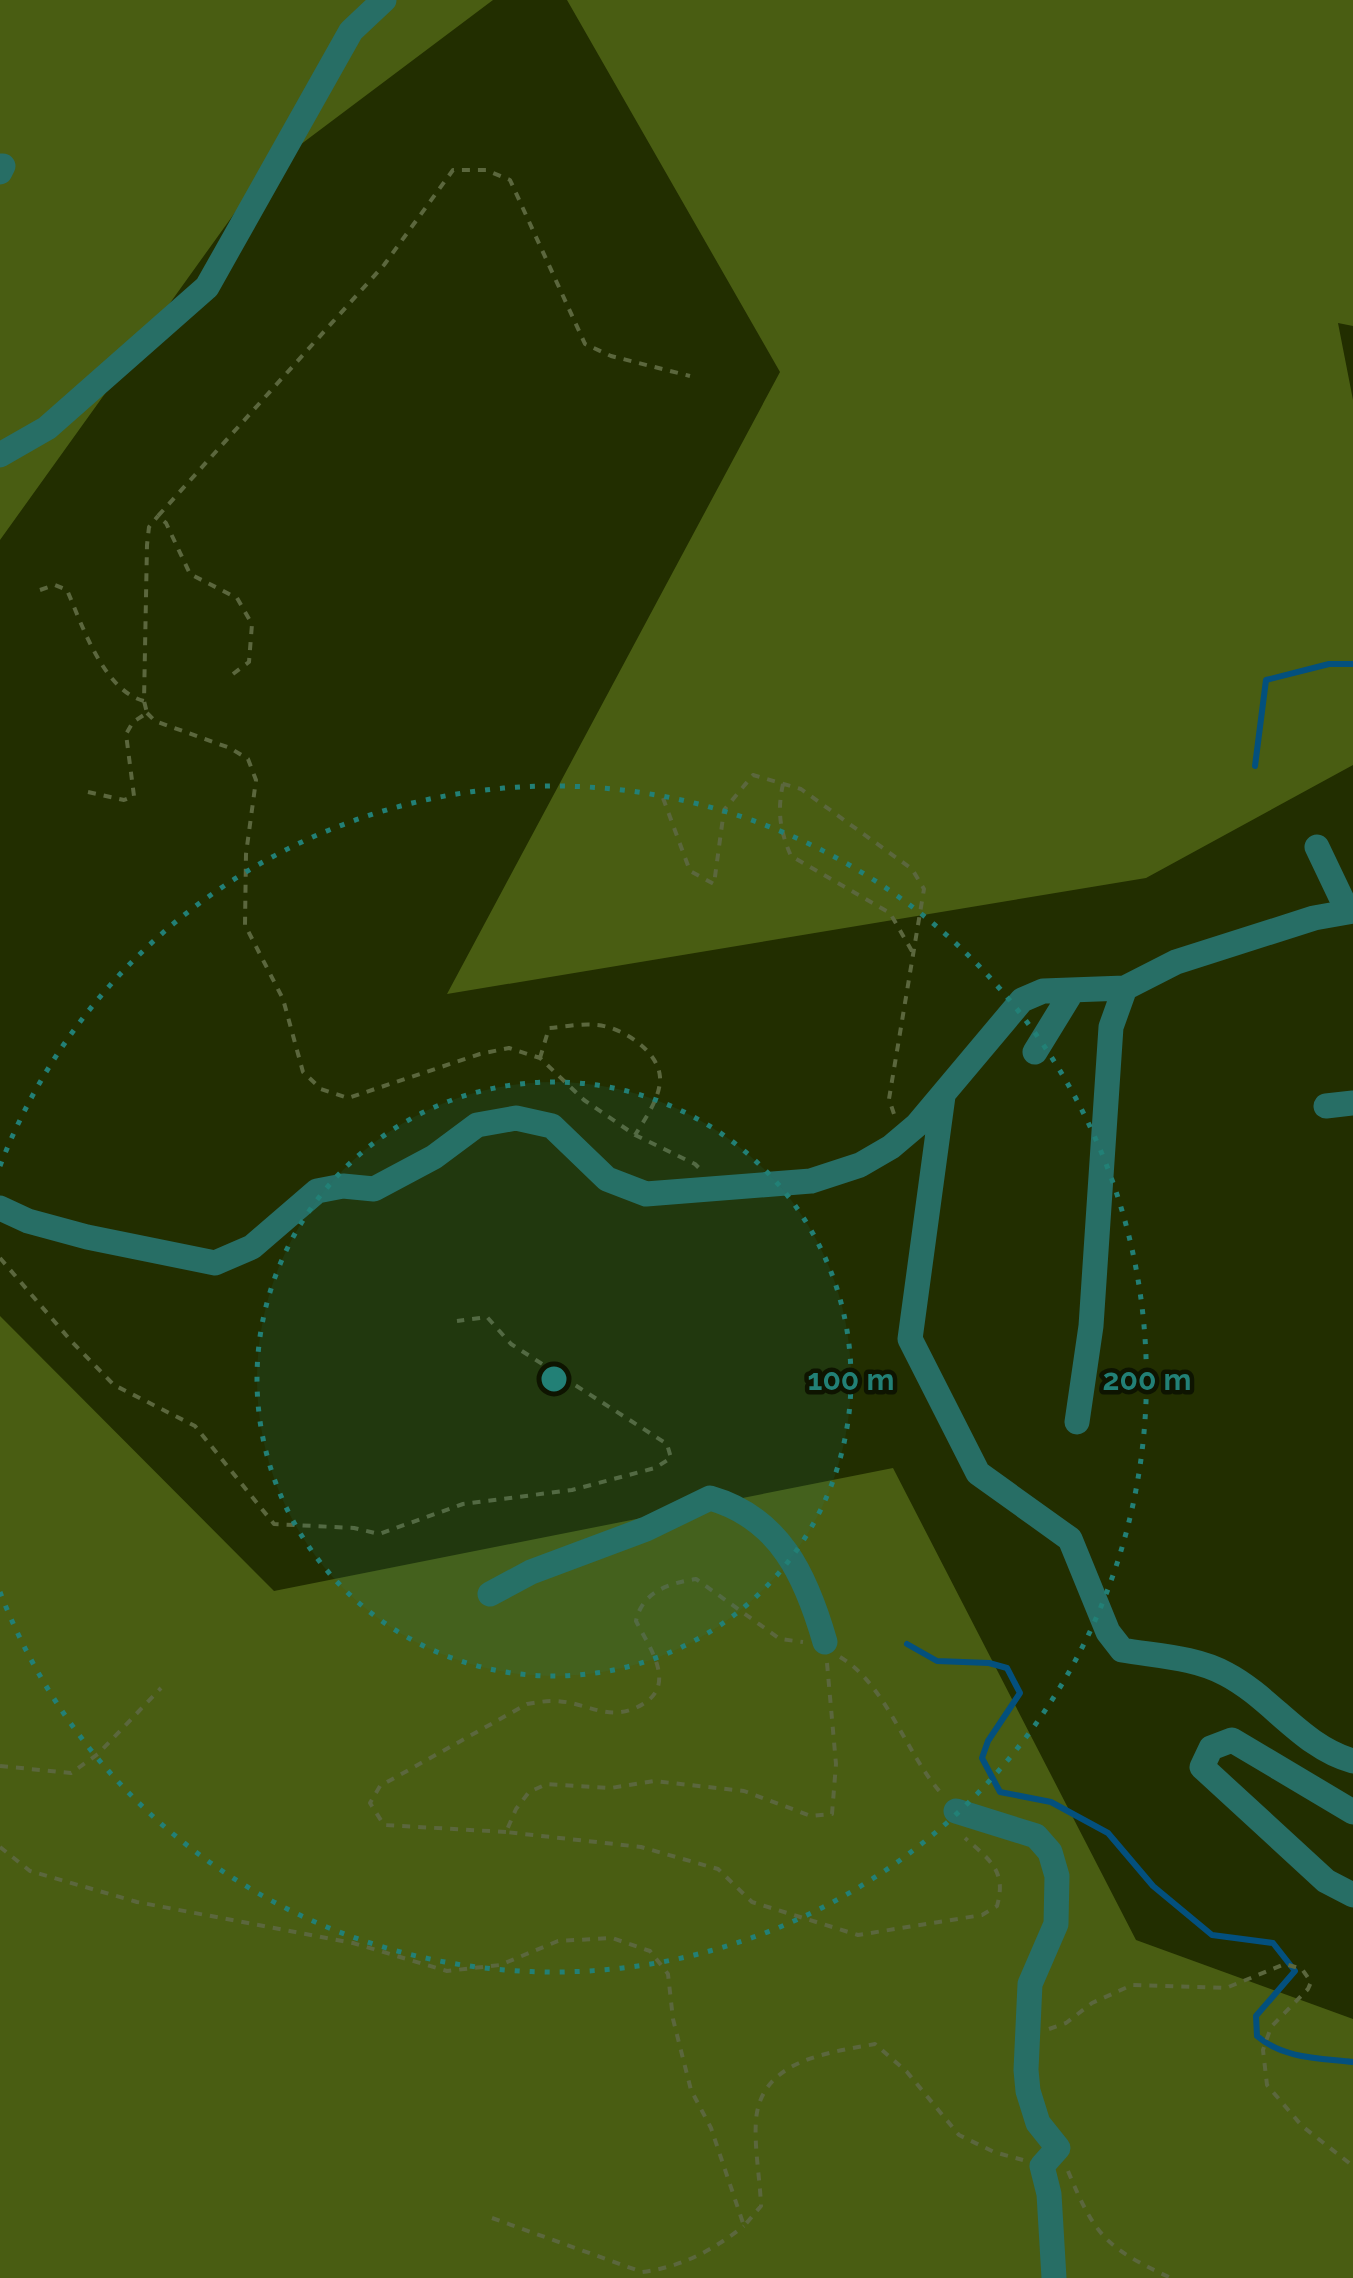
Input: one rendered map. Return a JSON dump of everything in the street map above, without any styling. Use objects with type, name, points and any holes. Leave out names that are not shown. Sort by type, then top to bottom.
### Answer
[{"type":"street","points":[[0,456],[47,428],[208,287],[351,31],[384,0]]},
{"type":"street","points":[[0,1208],[28,1221],[87,1237],[215,1263],[252,1247],[317,1192],[343,1186],[374,1190],[434,1157],[477,1126],[516,1118],[552,1126],[607,1179],[646,1194],[810,1181],[860,1165],[891,1148],[917,1126],[1022,1000],[1043,991],[1125,988],[1176,962],[1350,910],[1317,847]]},
{"type":"street","points":[[1077,1422],[1092,1326],[1112,1028],[1125,988]]},
{"type":"street","points":[[1034,1052],[1074,990]]},
{"type":"street","points":[[944,1093],[910,1339],[978,1473],[1070,1539],[1108,1632],[1122,1650],[1203,1664],[1230,1676],[1319,1746],[1353,1761]]},
{"type":"street","points":[[1326,1106],[1353,1103]]},
{"type":"street","points":[[490,1594],[531,1572],[646,1529],[710,1498],[758,1518],[792,1560],[814,1606],[825,1642]]},
{"type":"street","points":[[1348,1809],[1232,1740],[1211,1748],[1202,1767],[1326,1880],[1353,1895]]},
{"type":"street","points":[[1319,1746],[1348,1809]]},
{"type":"street","points":[[956,1811],[1036,1836],[1050,1852],[1057,1876],[1056,1924],[1030,1984],[1028,2091],[1050,2157],[1054,2278]]},
{"type":"path","points":[[690,376],[611,356],[585,344],[510,180],[486,170],[453,170],[384,265],[148,527],[144,702],[154,721],[230,748],[248,759],[256,780],[246,854],[245,925],[283,998],[302,1072],[321,1089],[348,1098],[509,1048],[540,1058],[584,1100],[635,1136],[696,1164],[716,1189]]},
{"type":"path","points":[[158,516],[166,523],[190,574],[237,598],[252,624],[249,662],[233,674]]},
{"type":"path","points":[[40,590],[55,585],[67,590],[103,666],[122,689],[144,702]]},
{"type":"path","points":[[88,792],[124,800],[134,796],[126,734],[133,722],[147,713]]},
{"type":"path","points":[[664,798],[690,871],[714,884],[724,810],[753,775],[801,789],[912,868],[924,889],[889,1100],[895,1115],[917,1126]]},
{"type":"path","points":[[782,784],[777,808],[791,856],[890,913],[914,954]]},
{"type":"path","points":[[540,1058],[549,1028],[598,1024],[629,1037],[650,1052],[660,1077],[651,1112],[635,1136]]},
{"type":"path","points":[[0,1258],[114,1385],[195,1426],[274,1524],[354,1528],[380,1534],[463,1504],[572,1490],[655,1468],[671,1458],[666,1444],[512,1344],[487,1317],[457,1320]]},
{"type":"path","points":[[506,1832],[529,1792],[547,1784],[611,1788],[654,1781],[708,1786],[744,1790],[811,1816],[832,1814],[836,1764],[827,1662],[835,1654],[848,1662],[878,1696],[924,1774],[956,1811],[957,1830],[993,1862],[1003,1886],[997,1906],[982,1915],[858,1935],[752,1902],[718,1869],[641,1846],[384,1825],[370,1803],[380,1786],[527,1704],[553,1700],[627,1714],[653,1698],[661,1681],[656,1661],[636,1621],[639,1606],[669,1583],[696,1579],[780,1639],[825,1642]]},
{"type":"path","points":[[0,1766],[71,1773],[98,1754],[161,1688]]},
{"type":"path","points":[[0,1847],[30,1871],[136,1902],[352,1943],[447,1971],[500,1965],[558,1941],[612,1938],[650,1951],[668,1974],[673,2019],[691,2090],[711,2128],[744,2226]]},
{"type":"path","points":[[1030,2036],[1066,2023],[1092,2003],[1132,1986],[1226,1988],[1285,1964],[1302,1969],[1311,1982],[1308,1989],[1270,2027],[1262,2050],[1267,2085],[1302,2126],[1353,2166]]},
{"type":"path","points":[[492,2218],[642,2272],[668,2269],[714,2249],[762,2206],[756,2120],[763,2091],[785,2068],[836,2051],[875,2044],[907,2072],[959,2135],[994,2152],[1050,2157],[1088,2220],[1106,2241],[1132,2260],[1171,2278]]},
{"type":"green space","points":[[0,0],[493,0],[264,172],[0,540]]},
{"type":"green space","points":[[567,0],[1353,0],[1353,326],[1338,323],[1353,400],[1353,765],[1146,878],[447,994],[780,372]]},
{"type":"green space","points":[[0,1316],[274,1591],[893,1468],[1136,1940],[1353,2019],[1353,2278],[0,2278]]},
{"type":"waterway","points":[[1255,766],[1266,680],[1329,664],[1353,664]]},
{"type":"waterway","points":[[907,1644],[937,1661],[989,1663],[1007,1668],[1020,1693],[988,1741],[982,1758],[1000,1792],[1051,1802],[1108,1833],[1153,1886],[1212,1935],[1273,1943],[1295,1971],[1256,2016],[1257,2036],[1290,2053],[1353,2062]]}]
